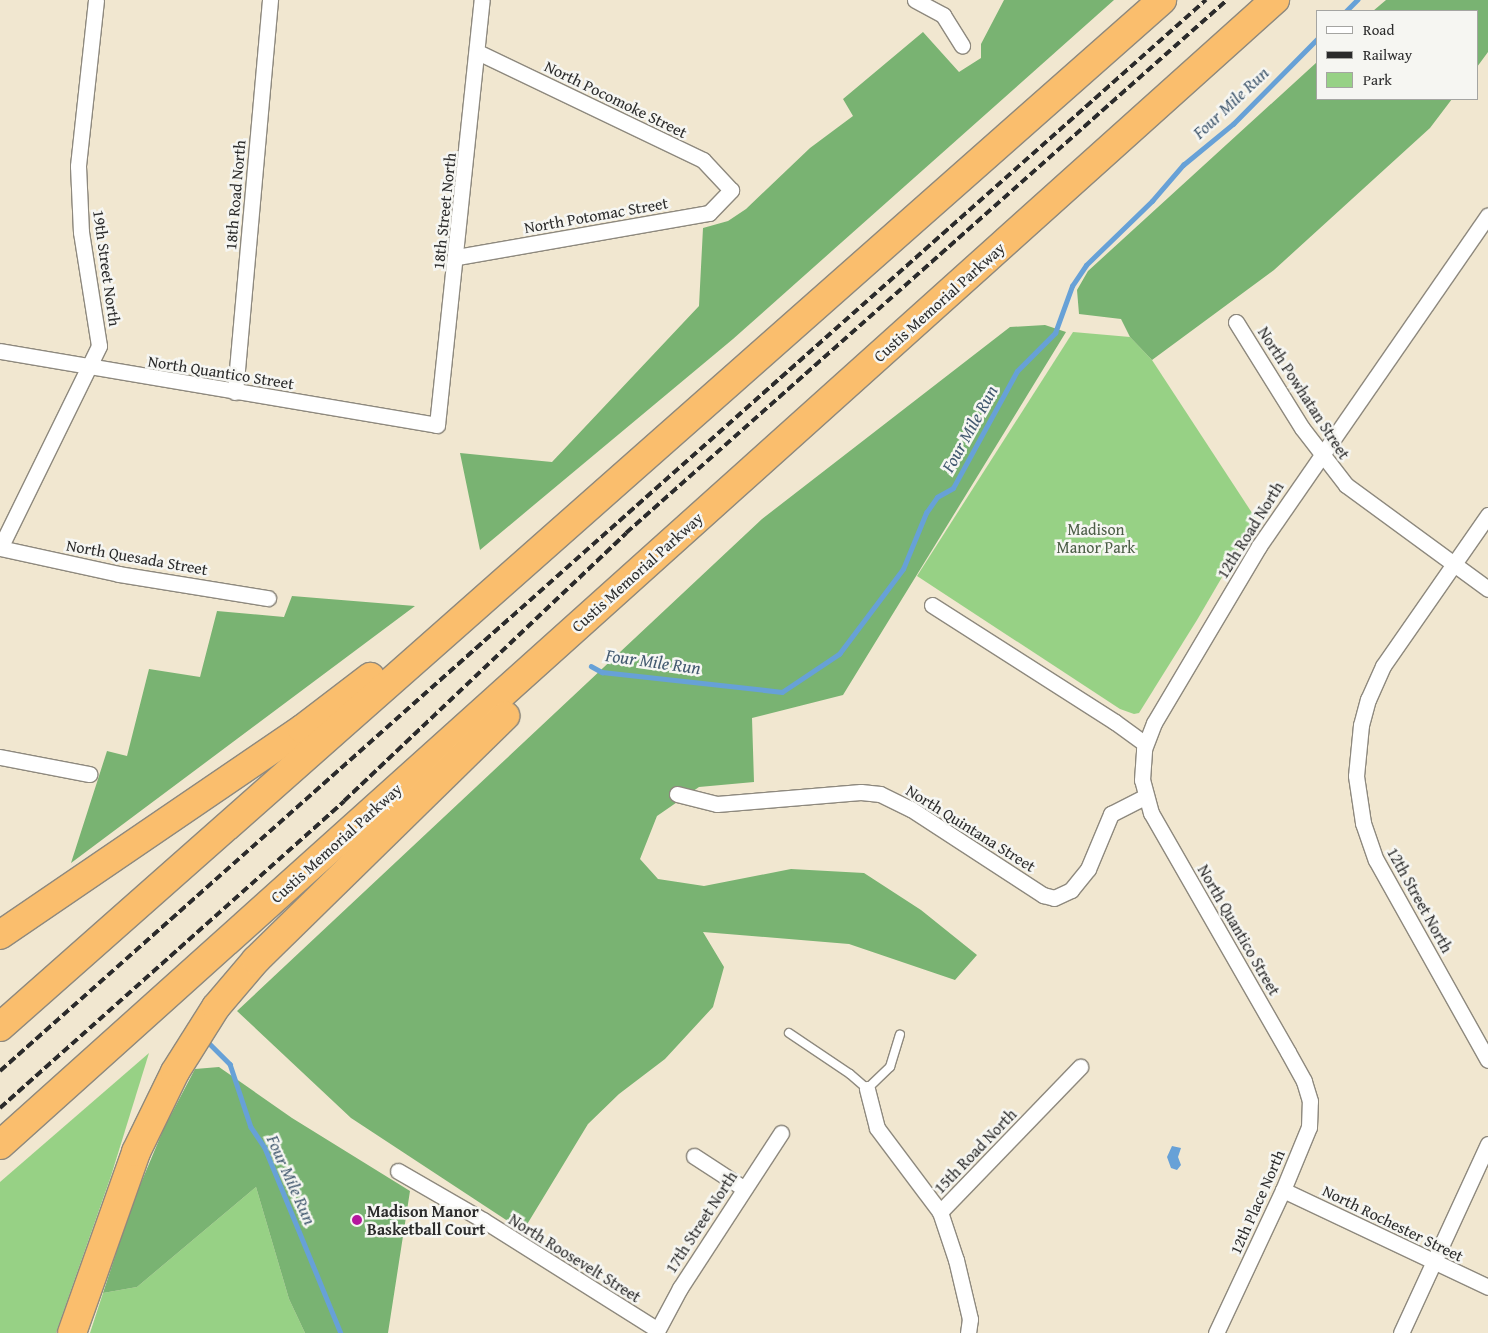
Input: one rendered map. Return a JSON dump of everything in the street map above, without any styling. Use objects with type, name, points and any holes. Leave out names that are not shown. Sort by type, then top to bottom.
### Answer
[{"type":"highway","points":[[0,1027],[1162,0]]},
{"type":"highway","name":"Custis Memorial Parkway","points":[[0,1145],[1275,0]]},
{"type":"highway","points":[[0,935],[302,728],[462,600],[537,552]]},
{"type":"highway","points":[[72,1333],[118,1199],[148,1126],[189,1048],[227,992],[459,759],[551,673],[629,580]]},
{"type":"street","name":"19th Street North","points":[[0,548],[99,346],[99,333],[81,232],[78,166],[96,0]]},
{"type":"street","name":"18th Road North","points":[[235,392],[270,0]]},
{"type":"street","name":"18th Street North","points":[[437,425],[457,257],[482,0]]},
{"type":"street","points":[[915,0],[943,15],[962,45]]},
{"type":"street","name":"North Pocomoke Street","points":[[478,52],[703,160],[731,190]]},
{"type":"street","name":"North Potomac Street","points":[[457,257],[709,213],[731,190]]},
{"type":"street","name":"12th Road North","points":[[1145,797],[1141,770],[1145,744],[1154,723],[1258,546],[1320,454],[1488,215]]},
{"type":"street","name":"North Powhatan Street","points":[[1236,322],[1320,454],[1364,502],[1488,589]]},
{"type":"street","name":"North Quantico Street","points":[[0,351],[89,368],[437,425]]},
{"type":"street","name":"12th Street North","points":[[1488,515],[1393,650],[1373,687],[1361,725],[1356,784],[1367,837],[1383,876],[1488,1060]]},
{"type":"street","name":"North Quesada Street","points":[[0,548],[119,574],[268,598]]},
{"type":"street","points":[[932,605],[1116,722],[1145,744]]},
{"type":"street","points":[[0,757],[89,774]]},
{"type":"street","name":"North Quintana Street","points":[[677,794],[717,804],[874,793],[911,809],[1045,896],[1057,898],[1067,893],[1086,872],[1109,816],[1145,797]]},
{"type":"street","name":"North Quantico Street","points":[[1145,797],[1156,823],[1304,1081]]},
{"type":"street","name":"15th Road North","points":[[968,1333],[970,1320],[956,1260],[940,1212],[1080,1068]]},
{"type":"street","name":"12th Place North","points":[[1216,1333],[1283,1190],[1310,1121],[1310,1101],[1304,1081]]},
{"type":"street","points":[[867,1089],[877,1128],[940,1212]]},
{"type":"street","name":"17th Street North","points":[[656,1331],[743,1188],[781,1133]]},
{"type":"street","points":[[1401,1333],[1432,1262],[1488,1144]]},
{"type":"street","points":[[694,1156],[743,1188]]},
{"type":"street","name":"North Roosevelt Street","points":[[398,1171],[483,1220],[656,1331]]},
{"type":"street","name":"North Rochester Street","points":[[1283,1190],[1488,1287]]},
{"type":"lane","points":[[789,1032],[850,1074],[867,1089],[890,1068],[900,1034]]},
{"type":"green space","points":[[1004,0],[1114,0],[733,339],[480,550],[460,453],[552,462],[699,306],[703,228],[728,221],[746,209],[810,148],[853,116],[843,99],[923,32],[959,72],[981,58],[981,44]]},
{"type":"green space","points":[[1386,0],[1488,0],[1488,52],[1478,66],[1478,10],[1374,10]]},
{"type":"green space","points":[[1316,63],[1316,100],[1451,100],[1430,128],[1274,270],[1152,360],[1130,337],[1121,319],[1079,314],[1077,290],[1088,271]]},
{"type":"green space","points":[[1045,325],[1066,332],[843,695],[752,718],[754,782],[699,787],[657,816],[640,859],[658,879],[704,886],[791,869],[864,873],[921,910],[977,955],[955,980],[849,944],[703,932],[724,967],[713,1007],[665,1059],[619,1094],[588,1124],[523,1231],[351,1118],[237,1011],[762,519],[1010,327]]},
{"type":"green space","name":"Madison Manor Park","points":[[1073,332],[1130,337],[1152,360],[1256,519],[1197,620],[1139,713],[1134,714],[1120,709],[917,576]]},
{"type":"green space","points":[[292,596],[415,606],[71,863],[107,751],[127,756],[149,669],[200,677],[217,611],[284,617]]},
{"type":"green space","points":[[149,1053],[111,1176],[56,1333],[0,1333],[0,1182]]},
{"type":"green space","points":[[219,1067],[292,1118],[410,1191],[388,1333],[305,1333],[289,1299],[256,1187],[137,1287],[103,1293],[133,1202],[164,1128],[195,1069]]},
{"type":"green space","points":[[256,1187],[289,1299],[305,1333],[90,1333],[103,1293],[137,1287]]},
{"type":"water","points":[[1172,1146],[1181,1148],[1178,1157],[1181,1165],[1177,1170],[1171,1168],[1167,1157]]},
{"type":"waterway","name":"Four Mile Run","points":[[1347,10],[1357,0]]},
{"type":"waterway","name":"Four Mile Run","points":[[591,666],[602,672],[782,692],[839,654],[903,569],[926,513],[937,497],[953,488],[1017,371],[1055,333],[1072,286],[1086,265],[1152,201],[1183,165],[1233,124],[1316,40]]},
{"type":"waterway","name":"Four Mile Run","points":[[209,1043],[230,1064],[251,1127],[265,1148],[341,1333]]},
{"type":"railway","points":[[0,1071],[1206,0]]},
{"type":"railway","points":[[0,1108],[344,801],[626,533],[1227,0]]},
{"type":"place","name":"Madison Manor Basketball Court","points":[[357,1220]]}]
